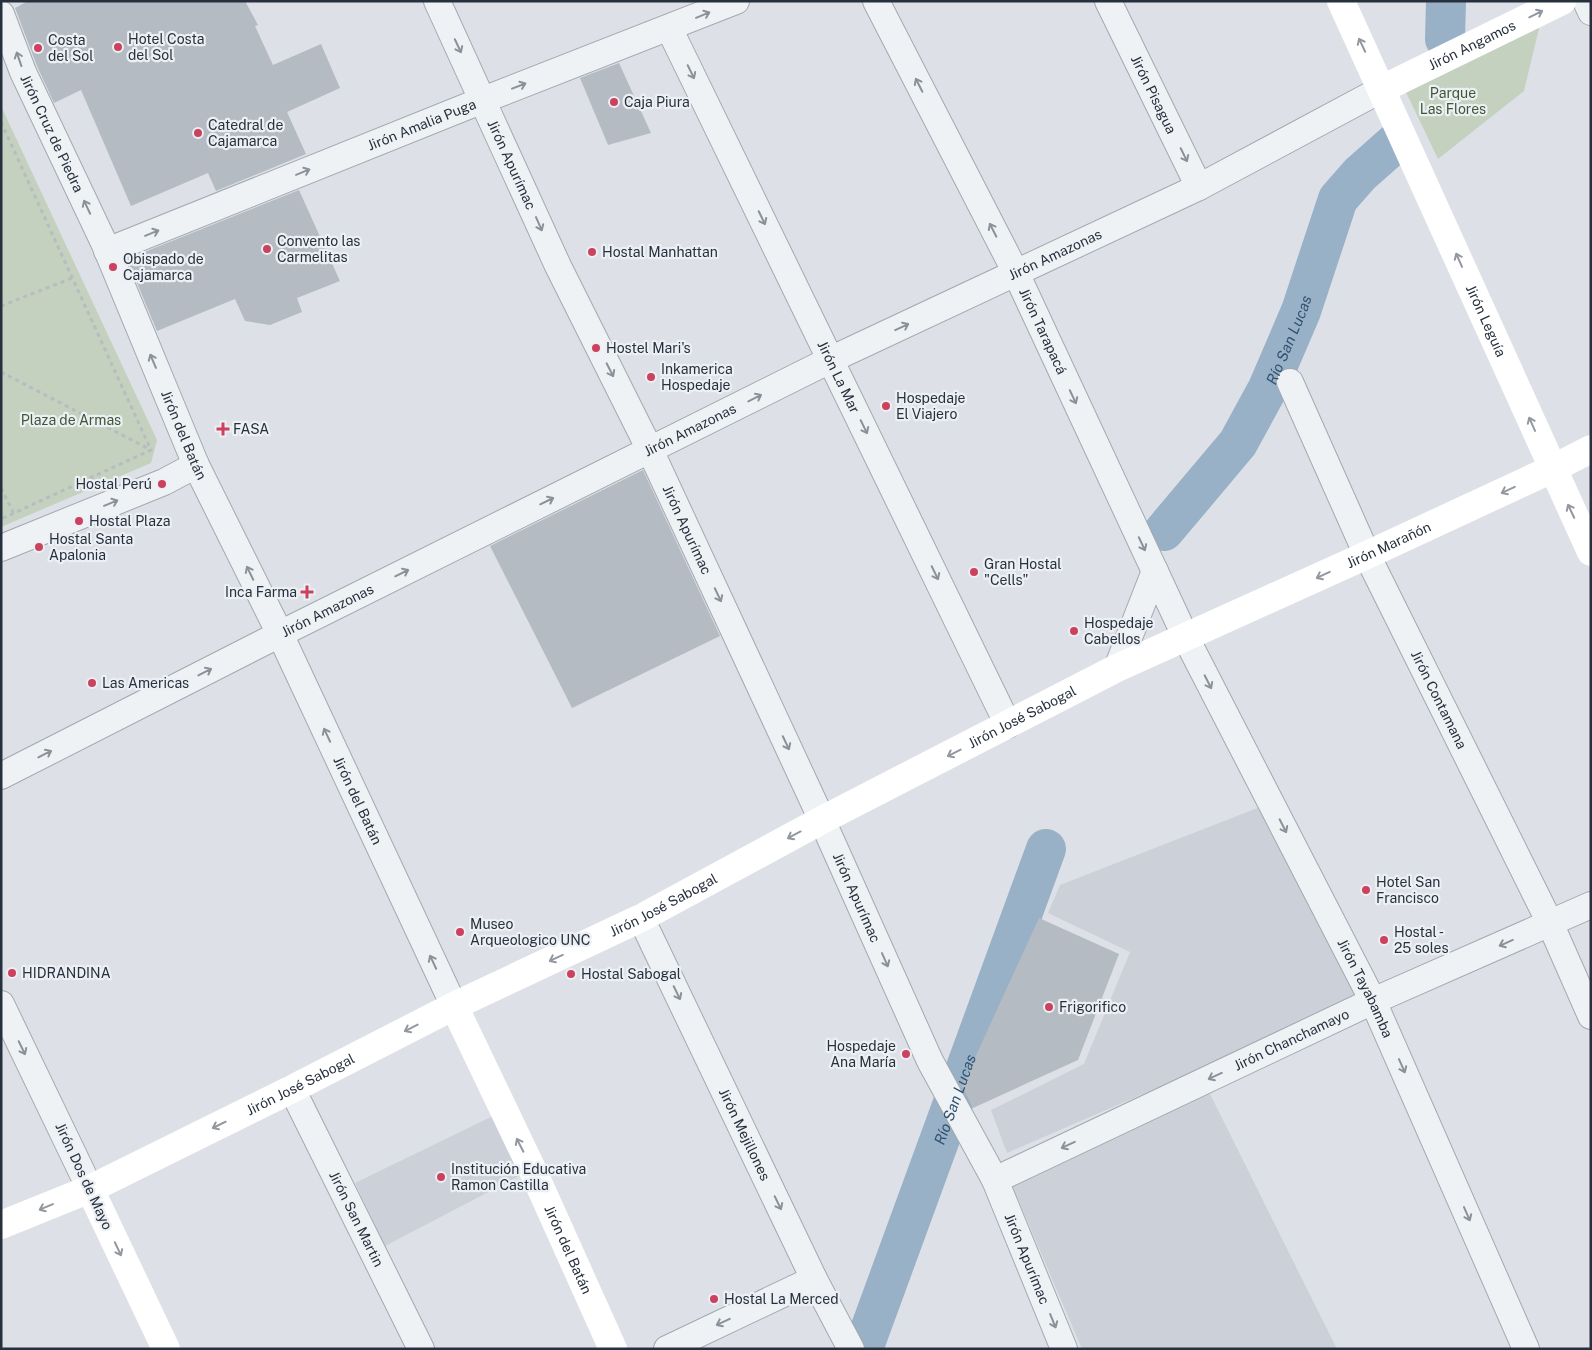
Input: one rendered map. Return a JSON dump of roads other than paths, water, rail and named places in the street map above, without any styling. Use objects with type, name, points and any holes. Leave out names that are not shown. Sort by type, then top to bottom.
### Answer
[{"type":"street","points":[[1,5],[8,1]]},
{"type":"street","name":"Jirón Apurímac","points":[[437,1],[558,266],[650,450],[822,820],[930,1061],[995,1180],[1064,1349]]},
{"type":"street","name":"Jirón Amalia Puga","points":[[107,251],[482,100],[736,1]]},
{"type":"street","name":"Jirón Tarapacá","points":[[876,1],[1016,273],[1186,638]]},
{"type":"street","name":"Jirón Pisagua","points":[[1108,1],[1199,187]]},
{"type":"street","name":"Jirón Leguía","points":[[1341,1],[1591,552]]},
{"type":"street","name":"Jirón Angamos","points":[[1382,89],[1562,1]]},
{"type":"street","points":[[1586,1],[1591,12]]},
{"type":"street","name":"Jirón Cruz de Piedra","points":[[1,14],[23,72],[107,251]]},
{"type":"street","name":"Jirón La Mar","points":[[669,28],[832,359],[1008,725]]},
{"type":"street","name":"Jirón Amazonas","points":[[1,776],[280,634],[832,359],[1199,187],[1382,89]]},
{"type":"street","name":"Jirón del Batán","points":[[107,251],[196,465],[280,634],[533,1172],[613,1349]]},
{"type":"street","name":"Jirón Contamana","points":[[1290,382],[1367,555],[1550,923],[1591,1016]]},
{"type":"street","name":"Jirón Marañón","points":[[1186,638],[1552,469],[1591,448]]},
{"type":"street","points":[[1,548],[164,482],[196,465]]},
{"type":"street","points":[[1117,668],[1154,571]]},
{"type":"street","name":"Jirón José Sabogal","points":[[1,1225],[90,1189],[454,1006],[641,918],[822,820],[1117,668],[1186,638]]},
{"type":"street","name":"Jirón Tayabamba","points":[[1186,638],[1373,1001],[1526,1349]]},
{"type":"street","name":"Jirón Chanchamayo","points":[[995,1180],[1373,1001],[1591,905]]},
{"type":"street","name":"Jirón Mejillones","points":[[641,918],[814,1279],[846,1338]]},
{"type":"street","name":"Jirón Dos de Mayo","points":[[1,1004],[166,1349]]},
{"type":"street","name":"Jirón San Martin","points":[[292,1089],[421,1349]]},
{"type":"street","points":[[667,1349],[814,1279]]},
{"type":"waterway","name":"Río San Lucas","points":[[1445,39],[1446,1]]},
{"type":"waterway","name":"Río San Lucas","points":[[1164,531],[1238,443],[1268,388],[1301,311],[1338,199],[1360,174],[1395,143]]},
{"type":"waterway","name":"Río San Lucas","points":[[863,1349],[1046,849]]},
{"type":"place","name":"Hotel Costa del Sol","points":[[118,47]]},
{"type":"place","name":"Costa del Sol","points":[[38,48]]},
{"type":"place","name":"Caja Piura","points":[[614,102]]},
{"type":"place","name":"Catedral de Cajamarca","points":[[198,133]]},
{"type":"place","name":"Convento las Carmelitas","points":[[267,249]]},
{"type":"place","name":"Hostal Manhattan","points":[[592,252]]},
{"type":"place","name":"Obispado de Cajamarca","points":[[113,267]]},
{"type":"place","name":"Hostel Mari's","points":[[596,348]]},
{"type":"place","name":"Inkamerica Hospedaje","points":[[651,377]]},
{"type":"place","name":"Hospedaje El Viajero","points":[[886,406]]},
{"type":"place","name":"FASA","points":[[223,429]]},
{"type":"place","name":"Hostal Perú","points":[[162,484]]},
{"type":"place","name":"Hostal Plaza","points":[[79,521]]},
{"type":"place","name":"Hostal Santa Apalonia","points":[[39,547]]},
{"type":"place","name":"Gran Hostal \"Cells\"","points":[[974,572]]},
{"type":"place","name":"Inca Farma","points":[[307,592]]},
{"type":"place","name":"Hospedaje Cabellos","points":[[1074,631]]},
{"type":"place","name":"Las Americas","points":[[92,683]]},
{"type":"place","name":"Hotel San Francisco","points":[[1366,890]]},
{"type":"place","name":"Museo Arqueologico UNC","points":[[460,932]]},
{"type":"place","name":"Hostal - 25 soles","points":[[1384,940]]},
{"type":"place","name":"HIDRANDINA","points":[[12,973]]},
{"type":"place","name":"Hostal Sabogal","points":[[571,974]]},
{"type":"place","name":"Frigorifico","points":[[1049,1007]]},
{"type":"place","name":"Hospedaje Ana María","points":[[906,1054]]},
{"type":"place","name":"Institución Educativa Ramon Castilla","points":[[441,1177]]},
{"type":"place","name":"Hostal La Merced","points":[[714,1299]]},
{"type":"park label","name":"Parque Las Flores","points":[[1453,102]]},
{"type":"park label","name":"Plaza de Armas","points":[[71,420]]}]
